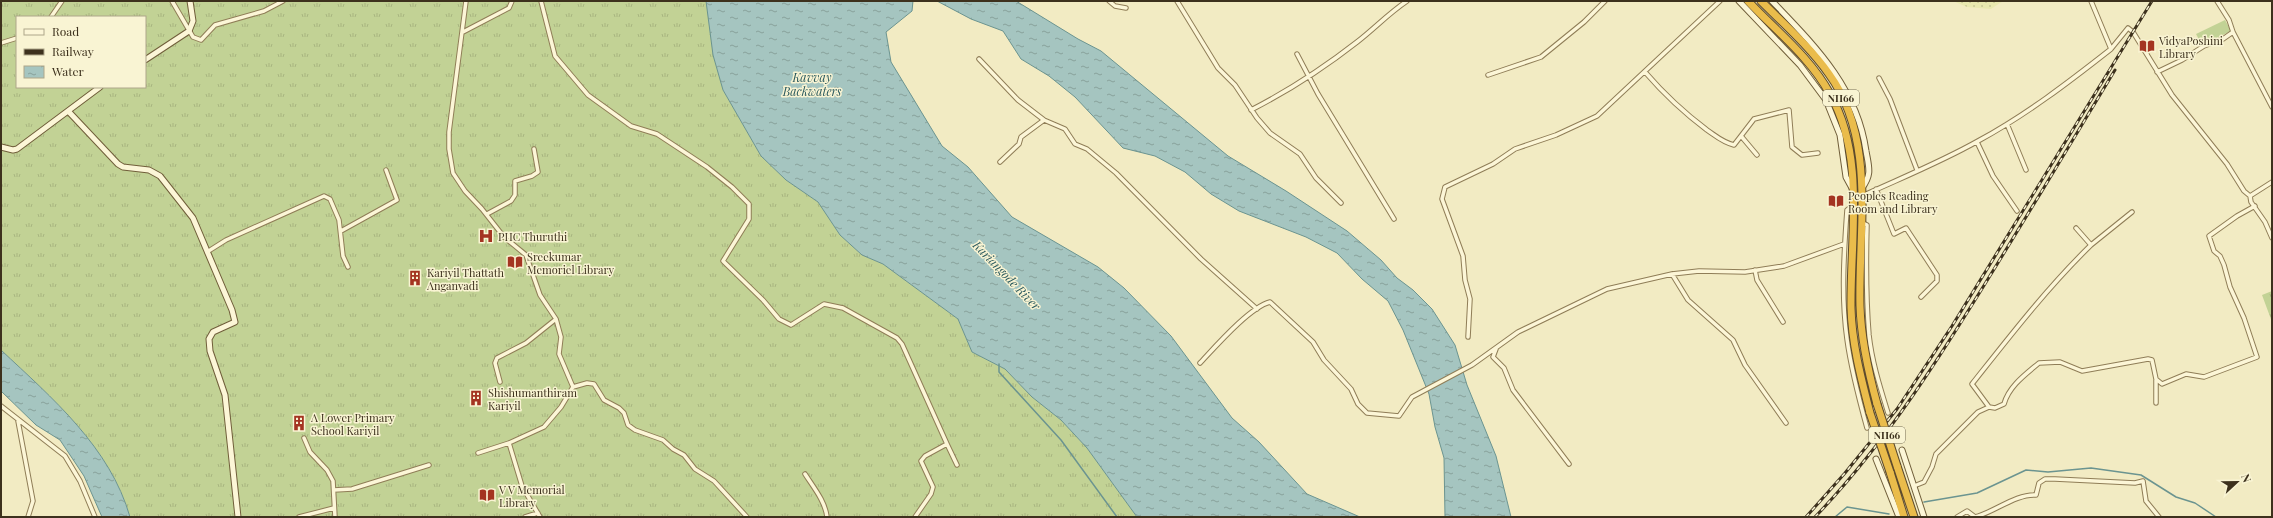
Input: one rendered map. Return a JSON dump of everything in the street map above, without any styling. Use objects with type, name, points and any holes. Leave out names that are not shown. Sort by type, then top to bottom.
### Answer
[{"type":"highway","name":"NH66","points":[[1748,1],[1813,68],[1830,93],[1846,129],[1850,154],[1853,205],[1852,325],[1860,374],[1870,413],[1904,517]]},
{"type":"highway","name":"NH66","points":[[1761,1],[1803,44],[1829,74],[1846,107],[1854,129],[1859,151],[1862,188],[1860,276],[1862,338],[1867,370],[1914,517]]},
{"type":"highway","name":"NH66","points":[[1853,205],[1862,222]]},
{"type":"street","points":[[52,16],[62,1]]},
{"type":"street","points":[[172,1],[193,37],[201,40],[215,24],[264,11],[284,1]]},
{"type":"street","points":[[146,59],[189,31],[193,21],[190,1]]},
{"type":"street","points":[[466,1],[463,32],[453,92],[449,149],[453,173],[465,191],[487,214],[504,237],[526,255],[540,295],[556,319],[561,337],[560,354],[574,386]]},
{"type":"street","points":[[463,32],[509,8],[512,1]]},
{"type":"street","points":[[541,1],[555,56],[588,96],[631,126],[657,134],[701,163],[732,187],[749,204],[749,219],[724,261],[763,300],[779,320],[791,325],[824,304],[843,308],[897,338],[902,344],[922,392],[939,423],[957,465]]},
{"type":"street","points":[[1109,1],[1115,6],[1126,8]]},
{"type":"street","points":[[1177,1],[1218,68],[1235,85],[1251,110],[1270,133],[1300,154],[1316,178],[1341,203]]},
{"type":"street","points":[[1251,110],[1275,97],[1357,42],[1391,11],[1407,1]]},
{"type":"street","points":[[1488,75],[1541,56],[1584,22],[1605,1]]},
{"type":"street","points":[[1468,336],[1470,299],[1465,280],[1463,256],[1442,199],[1445,186],[1493,164],[1515,149],[1556,135],[1596,116],[1720,1]]},
{"type":"street","points":[[1739,1],[1800,65],[1826,100],[1840,135],[1846,177],[1852,188]]},
{"type":"street","points":[[1772,1],[1827,60],[1850,97],[1864,137],[1868,163],[1869,178],[1862,188]]},
{"type":"street","points":[[2091,1],[2111,49]]},
{"type":"street","points":[[2217,1],[2229,20],[2233,32],[2272,107]]},
{"type":"street","points":[[1862,196],[1978,142],[2007,124],[2075,77],[2111,49],[2128,28],[2141,43],[2157,72],[2250,196],[2265,222],[2272,238]]},
{"type":"street","points":[[2157,72],[2182,60],[2204,46],[2223,39],[2233,32]]},
{"type":"street","points":[[1,43],[16,38]]},
{"type":"street","points":[[1297,54],[1318,94],[1394,219]]},
{"type":"street","points":[[979,59],[1018,100],[1044,120],[1065,130],[1075,144],[1087,149],[1116,173],[1201,259],[1257,309]]},
{"type":"street","points":[[1645,72],[1666,97],[1685,114],[1724,143],[1734,145],[1754,119],[1789,110],[1792,148],[1802,155],[1818,153]]},
{"type":"street","points":[[1879,78],[1890,99],[1917,170]]},
{"type":"street","points":[[1,147],[12,150],[18,149],[69,112],[99,88]]},
{"type":"street","points":[[69,112],[118,164],[123,167],[149,170],[160,176],[193,218],[206,253],[235,318],[235,322],[213,332],[209,339],[210,351],[225,395],[238,517]]},
{"type":"street","points":[[1000,162],[1019,144],[1021,137],[1044,120]]},
{"type":"street","points":[[2007,124],[2026,170]]},
{"type":"street","points":[[1741,136],[1757,155]]},
{"type":"street","points":[[1978,142],[1993,176],[2017,211]]},
{"type":"street","points":[[487,214],[511,201],[515,195],[515,180],[532,176],[538,172],[534,149]]},
{"type":"street","points":[[341,230],[397,200],[386,170]]},
{"type":"street","points":[[2250,196],[2272,182]]},
{"type":"street","points":[[1876,189],[1894,234],[1906,228],[1937,275],[1937,281],[1921,297]]},
{"type":"street","points":[[206,253],[226,240],[324,196],[330,199],[339,220],[343,256],[348,267]]},
{"type":"street","points":[[1853,205],[1847,210],[1844,244],[1847,336],[1852,366],[1867,428]]},
{"type":"street","points":[[2156,379],[2162,384],[2186,374],[2204,377],[2257,357],[2244,318],[2230,287],[2224,265],[2220,256],[2214,250],[2209,236],[2237,216],[2255,206]]},
{"type":"street","points":[[1986,407],[1972,384],[2013,331],[2069,266],[2091,244],[2132,212]]},
{"type":"street","points":[[1862,222],[1867,225],[1866,273],[1870,336],[1875,369],[1888,413]]},
{"type":"street","points":[[2076,228],[2091,244]]},
{"type":"street","points":[[1200,363],[1230,332],[1263,304],[1270,302],[1280,309],[1313,342],[1324,360],[1351,389],[1358,404],[1367,413],[1399,416],[1412,397],[1472,365],[1518,332],[1607,289],[1672,274],[1699,271],[1755,270],[1784,266],[1844,244]]},
{"type":"street","points":[[1755,270],[1757,280],[1783,322]]},
{"type":"street","points":[[1672,274],[1688,300],[1733,340],[1745,365],[1786,423]]},
{"type":"street","points":[[500,382],[495,363],[497,358],[526,343],[556,319]]},
{"type":"street","points":[[1496,348],[1493,357],[1504,368],[1513,390],[1570,464]]},
{"type":"street","points":[[1914,486],[1924,482],[1932,467],[1936,454],[1952,436],[1978,412],[1986,407],[1995,408],[2004,404],[2006,397],[2015,385],[2039,363],[2060,362],[2082,371],[2148,359],[2152,360],[2156,379],[2156,403]]},
{"type":"street","points":[[478,453],[509,443],[544,427],[556,414],[574,386],[587,383],[594,384],[604,400],[619,408],[624,413],[628,425],[635,430],[663,440],[673,449],[684,455],[695,469],[714,481],[747,517]]},
{"type":"street","points":[[1,406],[18,421],[65,456],[80,481],[95,517]]},
{"type":"street","points":[[18,421],[33,501],[28,517]]},
{"type":"street","points":[[304,438],[310,452],[328,470],[334,490],[334,508],[336,517]]},
{"type":"street","points":[[509,443],[522,486],[539,515],[525,517]]},
{"type":"street","points":[[915,517],[931,494],[932,487],[921,461],[925,456],[947,444]]},
{"type":"street","points":[[1902,450],[1924,517]]},
{"type":"street","points":[[1876,459],[1899,517]]},
{"type":"street","points":[[334,490],[352,489],[429,465]]},
{"type":"street","points":[[805,474],[818,493],[826,510],[827,517]]},
{"type":"street","points":[[1957,517],[1967,511],[1975,517],[1985,514],[2026,495],[2036,496],[2039,483],[2045,479],[2135,483],[2143,481],[2146,501],[2158,517]]},
{"type":"street","points":[[300,517],[334,508]]},
{"type":"green space","points":[[1,1],[706,1],[723,90],[761,156],[786,180],[818,202],[840,235],[862,255],[883,264],[958,319],[972,352],[1005,369],[1032,397],[1061,420],[1087,448],[1137,517],[130,517],[121,492],[109,468],[94,446],[59,405],[1,350]]},
{"type":"green space","points":[[1953,1],[2003,1],[1991,9],[1967,7]]},
{"type":"green space","points":[[2225,20],[2231,31],[2202,45],[2196,34]]},
{"type":"green space","points":[[2272,291],[2272,322],[2262,295]]},
{"type":"water","name":"Kavvay Backwaters","points":[[706,1],[913,1],[912,11],[886,32],[891,62],[942,146],[968,167],[1012,217],[1098,267],[1124,288],[1171,336],[1232,418],[1259,442],[1307,494],[1360,517],[1137,517],[1087,448],[1061,420],[1032,397],[1005,369],[972,352],[958,319],[883,264],[862,255],[840,235],[818,202],[786,180],[761,156],[723,90],[713,55]]},
{"type":"water","points":[[937,1],[1016,1],[1078,39],[1101,51],[1228,156],[1286,191],[1347,231],[1381,260],[1397,278],[1413,290],[1432,309],[1455,345],[1467,385],[1496,456],[1511,517],[1445,517],[1444,458],[1435,427],[1429,394],[1403,330],[1388,301],[1362,279],[1337,253],[1306,237],[1239,211],[1211,194],[1185,172],[1155,156],[1123,148],[1075,97],[1049,76],[1021,59],[1003,31],[971,19]]},
{"type":"water","points":[[1,350],[59,405],[94,446],[109,468],[121,492],[130,517],[102,517],[84,476],[60,440],[36,425],[1,391]]},
{"type":"waterway","points":[[999,364],[999,372],[1061,440],[1117,517]]},
{"type":"waterway","points":[[1924,502],[1977,493],[2026,470],[2048,472],[2091,468],[2141,475],[2176,497],[2195,503],[2216,517]]},
{"type":"waterway","points":[[1835,517],[1847,507],[1889,514]]},
{"type":"railway","points":[[1806,517],[1845,473],[1897,409],[1952,326],[2152,1]]},
{"type":"railway","points":[[1815,517],[1866,459],[1890,428],[1934,364],[1996,266],[2115,70]]},
{"type":"place","name":"VidyaPoshini Library","points":[[2147,46]]},
{"type":"place","name":"Peoples Reading Room and Library","points":[[1836,201]]},
{"type":"place","name":"PHC Thuruthi","points":[[486,236]]},
{"type":"place","name":"Sreekumar Memoriel Library","points":[[515,262]]},
{"type":"place","name":"Kariyil Thattath Anganvadi","points":[[415,278]]},
{"type":"place","name":"Shishumanthiram Kariyil","points":[[476,398]]},
{"type":"place","name":"A Lower Primary School Kariyil","points":[[299,423]]},
{"type":"place","name":"V V Memorial Library","points":[[487,495]]},
{"type":"water label","name":"Kariangode River","points":[[1007,275]]}]
